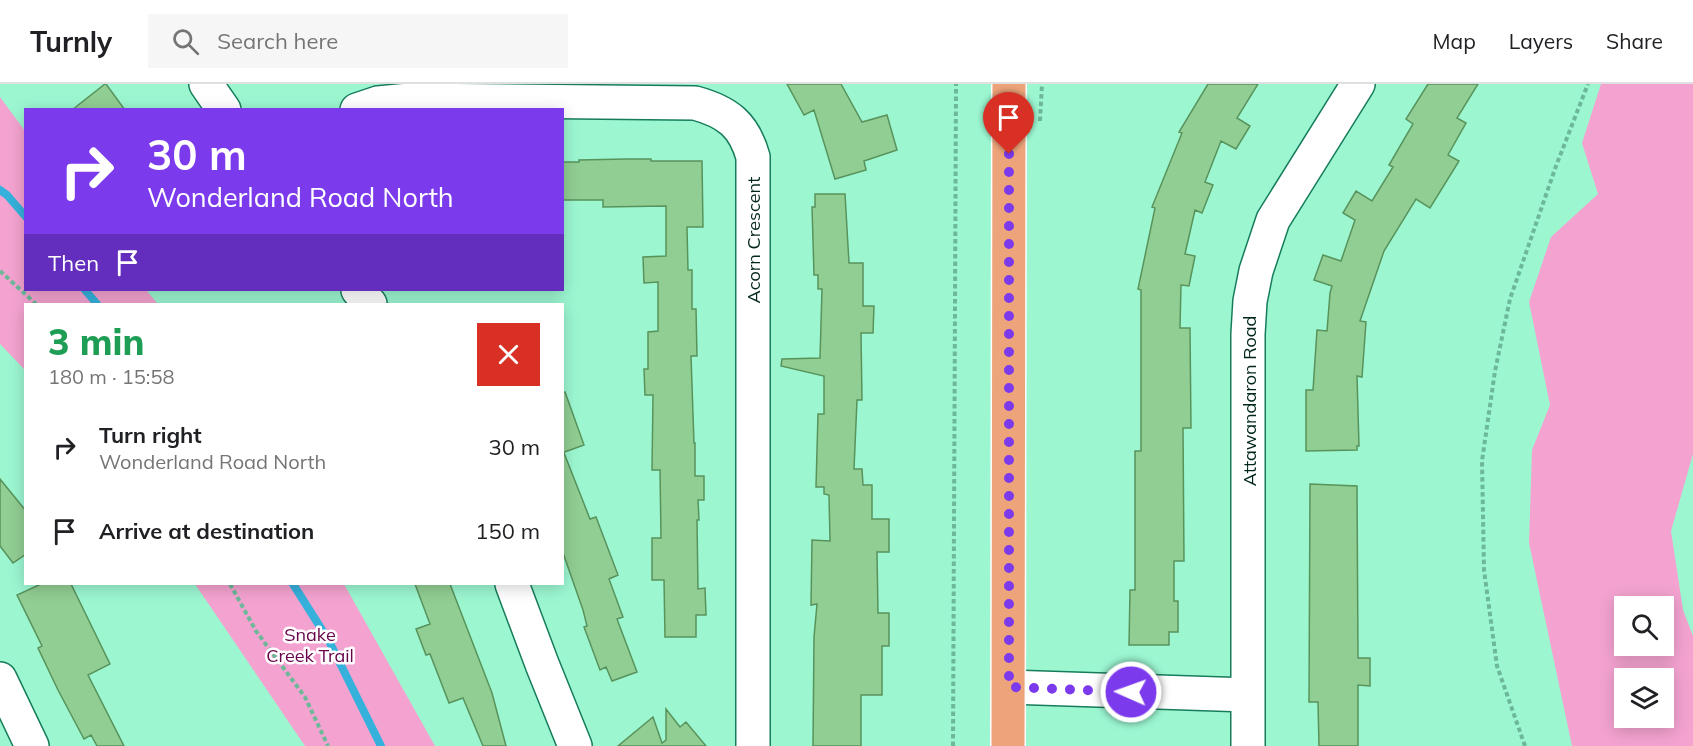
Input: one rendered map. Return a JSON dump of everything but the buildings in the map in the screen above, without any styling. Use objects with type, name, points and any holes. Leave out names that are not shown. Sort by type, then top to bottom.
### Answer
[{"type":"main road","points":[[1008,746],[1009,84]]},
{"type":"street","points":[[207,84],[223,108]]},
{"type":"street","name":"Attawandaron Road","points":[[1248,746],[1248,334],[1250,301],[1256,271],[1273,220],[1358,84]]},
{"type":"street","name":"Acorn Crescent","points":[[363,108],[378,103],[409,100],[695,103],[713,108],[726,115],[748,140],[753,158],[753,746]]},
{"type":"street","points":[[359,291],[369,303]]},
{"type":"street","points":[[512,585],[574,746]]},
{"type":"street","points":[[0,679],[17,732]]},
{"type":"street","points":[[1009,687],[1248,695]]},
{"type":"path","points":[[953,746],[956,84]]},
{"type":"path","points":[[1525,746],[1497,666],[1484,570],[1482,461],[1495,371],[1510,299],[1556,166],[1588,84]]},
{"type":"path","points":[[0,271],[35,303]]},
{"type":"path","points":[[231,585],[256,631],[305,697],[328,746]]},
{"type":"green space","points":[[1601,84],[1693,84],[1693,454],[1671,531],[1683,610],[1693,636],[1693,746],[1572,746],[1529,543],[1532,450],[1550,405],[1529,302],[1551,237],[1598,194],[1582,143]]},
{"type":"green space","points":[[0,97],[24,130],[24,291],[147,291],[157,303],[24,303],[24,369],[0,344]]},
{"type":"green space","name":"Snake Creek Trail","points":[[196,585],[345,585],[435,746],[305,746]]},
{"type":"waterway","points":[[0,190],[24,215]]},
{"type":"waterway","points":[[86,291],[96,303]]},
{"type":"waterway","points":[[294,585],[329,641],[381,746]]},
{"type":"route","points":[[1009,154],[1009,687],[1131,692]]}]
